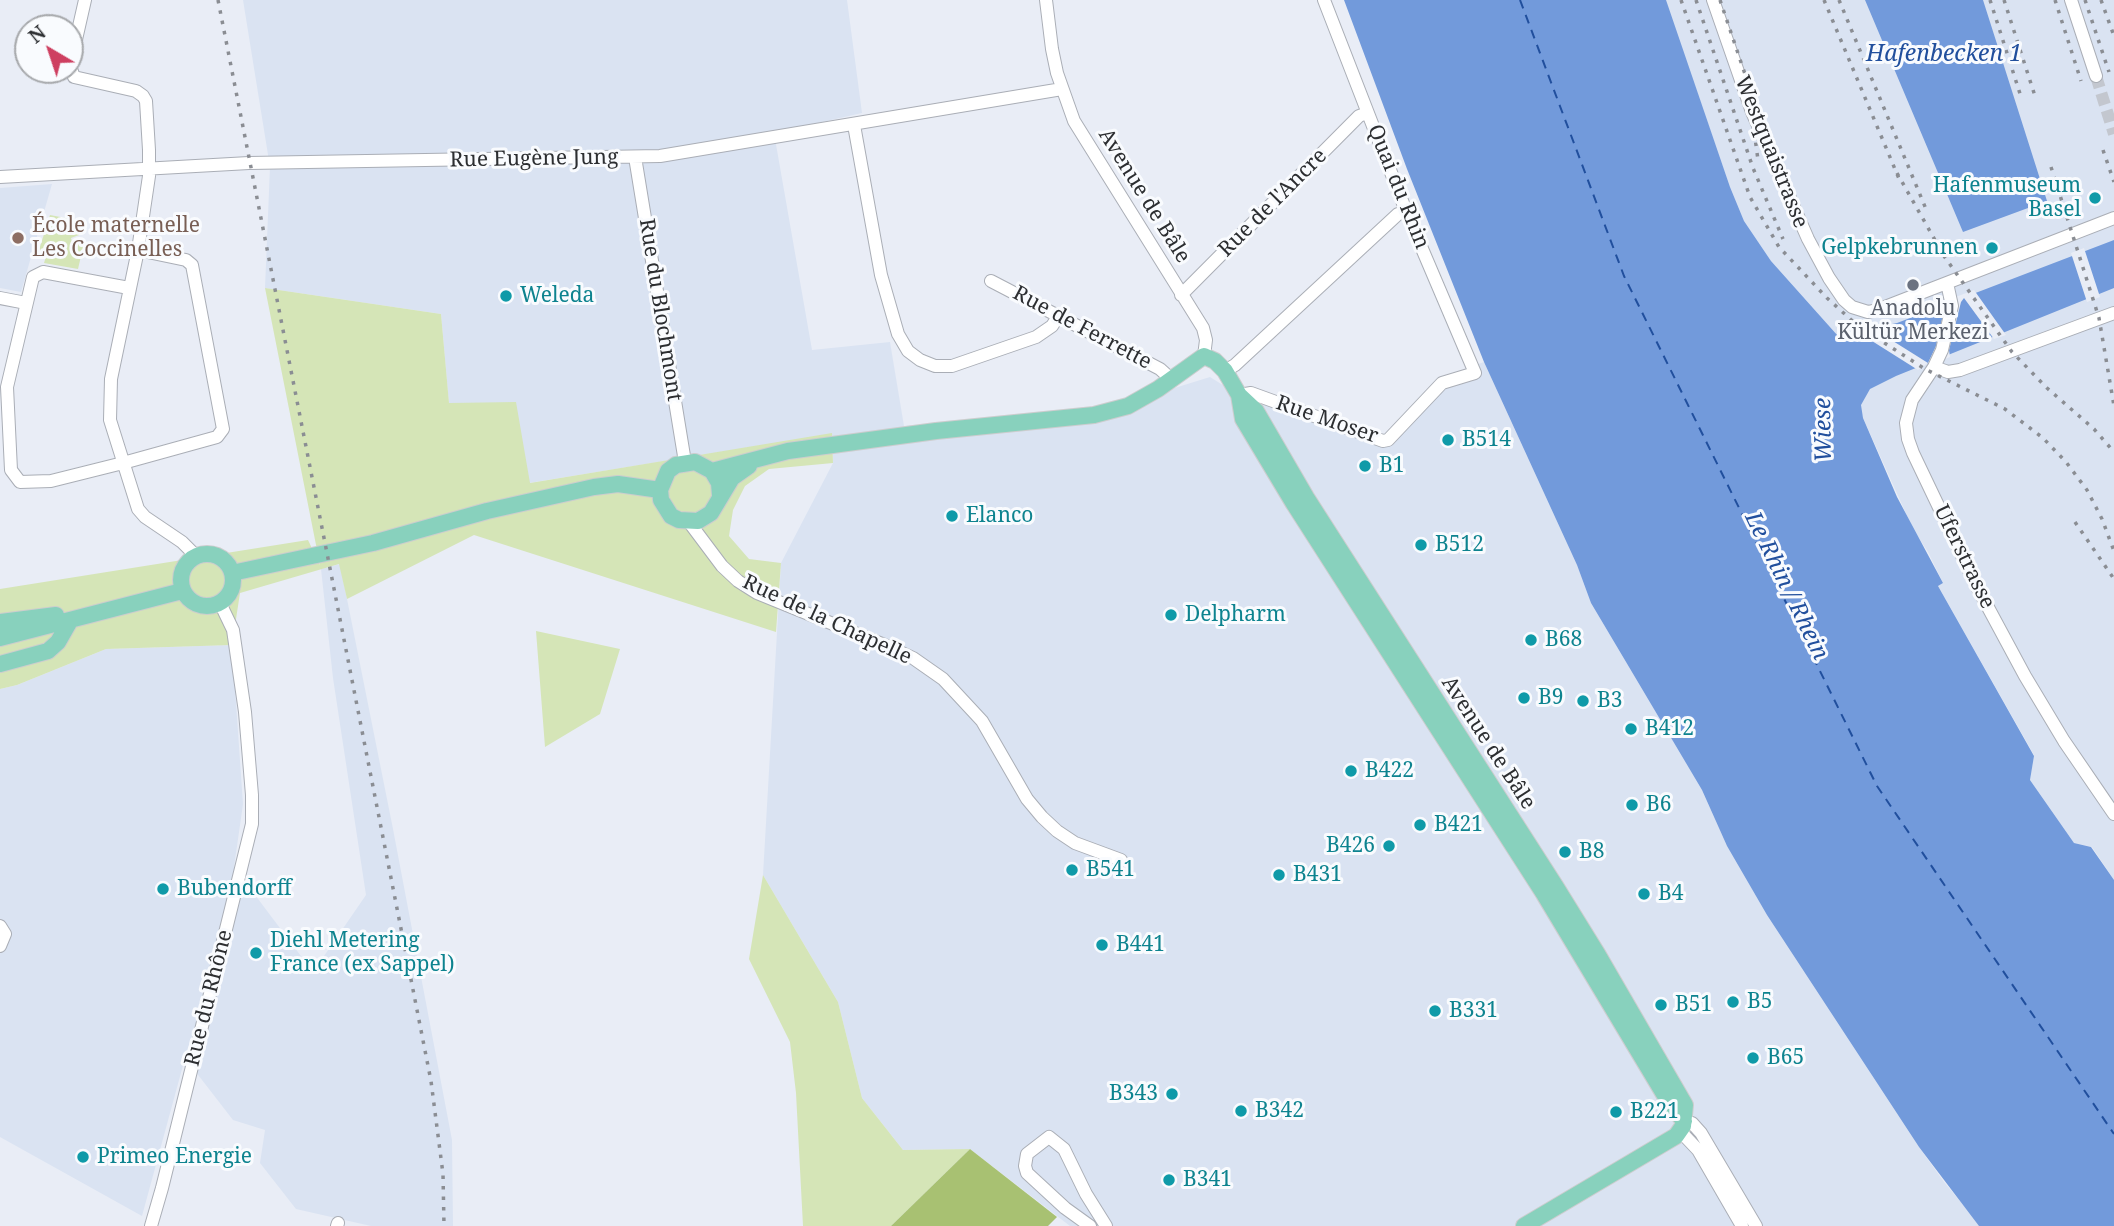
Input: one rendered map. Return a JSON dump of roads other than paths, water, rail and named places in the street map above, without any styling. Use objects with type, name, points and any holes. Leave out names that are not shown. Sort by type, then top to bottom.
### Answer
[{"type":"main road","points":[[712,471],[788,451],[815,447],[1094,415],[1128,406],[1158,389],[1204,356]]},
{"type":"main road","name":"Avenue de Bâle","points":[[1204,356],[1216,361],[1225,370],[1239,395],[1243,419],[1294,504],[1592,959],[1670,1104],[1680,1129]]},
{"type":"main road","points":[[720,495],[719,483],[712,471],[704,465],[685,462],[668,471],[660,490],[661,500],[671,516],[689,522],[706,517],[716,508],[720,495],[732,478],[756,460]]},
{"type":"main road","points":[[232,573],[373,543],[594,487],[618,484],[660,490]]},
{"type":"main road","points":[[212,554],[224,560],[232,573],[233,584],[228,596],[220,603],[208,607],[191,602],[182,591],[181,576],[187,562],[196,556],[212,554]]},
{"type":"main road","points":[[0,638],[182,591]]},
{"type":"main road","points":[[0,622],[76,613],[89,616]]},
{"type":"main road","points":[[0,664],[48,651],[58,642],[70,621]]},
{"type":"main road","points":[[1524,1226],[1680,1129]]},
{"type":"street","points":[[85,0],[70,66],[74,76],[136,91],[146,101],[149,168],[138,250],[111,379],[110,420],[138,509],[196,556]]},
{"type":"street","name":"Avenue de Bâle","points":[[1046,0],[1052,49],[1062,89],[1074,121],[1203,328],[1206,340],[1204,356]]},
{"type":"street","name":"Quai du Rhin","points":[[1324,0],[1406,211],[1475,373]]},
{"type":"street","name":"Westquaistrasse","points":[[1713,0],[1758,125],[1808,239],[1844,300],[1852,307],[1868,312],[1949,289],[2114,218]]},
{"type":"street","points":[[2071,0],[2096,76]]},
{"type":"street","name":"Rue Eugène Jung","points":[[0,177],[249,163],[660,156],[1062,89]]},
{"type":"street","name":"Rue de l'Ancre","points":[[1181,295],[1359,116],[1367,113]]},
{"type":"street","points":[[853,125],[881,275],[898,334],[908,351],[935,366],[951,366],[1036,337],[1052,326],[1059,316]]},
{"type":"street","name":"Rue du Blochmont","points":[[635,158],[685,462]]},
{"type":"street","points":[[1225,370],[1245,355],[1398,214],[1406,211]]},
{"type":"street","points":[[130,288],[43,272],[33,277],[8,377],[3,417],[11,470],[20,482],[51,481],[123,463],[217,437],[223,429],[192,265],[186,260],[138,250]]},
{"type":"street","name":"Rue de Ferrette","points":[[991,281],[1160,369],[1171,379]]},
{"type":"street","name":"Uferstrasse","points":[[1949,289],[1952,306],[1936,364],[1912,400],[1906,423],[1913,453],[1976,584],[2025,676],[2064,741],[2114,814]]},
{"type":"street","points":[[0,298],[26,303]]},
{"type":"street","points":[[1936,364],[1948,373],[1960,370],[2114,313]]},
{"type":"street","name":"Rue Moser","points":[[1239,395],[1251,393],[1383,441],[1388,440],[1442,383],[1475,373]]},
{"type":"street","points":[[706,517],[709,548]]},
{"type":"street","name":"Rue de la Chapelle","points":[[689,522],[722,566],[738,581],[757,593],[887,646],[932,670],[953,688],[982,721],[1027,799],[1042,817],[1075,843],[1121,860]]},
{"type":"street","name":"Rue du Rhône","points":[[150,1226],[162,1188],[252,824],[245,712],[233,630],[220,603]]},
{"type":"street","points":[[0,926],[5,934],[0,946]]},
{"type":"street","name":"Avenue de Bâle","points":[[1742,1226],[1698,1150],[1680,1129],[1692,1122],[1756,1226]]},
{"type":"street","points":[[1090,1226],[1065,1208],[1027,1173],[1027,1154],[1049,1137],[1064,1149],[1086,1194],[1107,1226]]},
{"type":"water","points":[[1344,0],[1666,0],[1744,221],[1771,261],[1838,336],[1897,323],[2114,240],[2114,288],[1896,376],[1870,389],[1861,405],[1863,418],[1897,497],[1943,583],[1938,586],[2034,756],[2030,780],[2074,843],[2091,847],[2114,880],[2114,1226],[1979,1226],[1919,1147],[1767,915],[1727,846],[1702,790],[1591,603],[1577,565],[1484,362],[1407,169]]},
{"type":"water","name":"Hafenbecken 1","points":[[1865,0],[1983,0],[2047,201],[1963,232]]},
{"type":"tunnel","points":[[2096,76],[2114,134]]},
{"type":"railway","points":[[218,0],[431,1081],[443,1174],[444,1226]]},
{"type":"railway","points":[[1681,0],[1750,197],[1779,247],[1827,298],[1858,326],[1925,369],[2005,409],[2043,438],[2087,490],[2114,551]]},
{"type":"railway","points":[[1696,0],[1753,168],[1783,239]]},
{"type":"railway","points":[[1720,0],[1748,83],[1773,141]]},
{"type":"railway","points":[[1824,0],[1900,181]]},
{"type":"railway","points":[[1839,0],[1926,209]]},
{"type":"railway","points":[[1990,0],[2022,100]]},
{"type":"railway","points":[[2004,0],[2035,96]]},
{"type":"railway","points":[[2055,0],[2081,81]]},
{"type":"railway","points":[[2085,0],[2109,72]]},
{"type":"railway","points":[[2101,0],[2114,36]]},
{"type":"railway","points":[[1750,101],[1758,160]]},
{"type":"railway","points":[[2103,150],[2114,182]]},
{"type":"railway","points":[[2051,167],[2099,318],[2114,406]]},
{"type":"railway","points":[[1897,173],[1944,256],[2012,352],[2047,388],[2094,429],[2114,452]]},
{"type":"railway","points":[[2075,522],[2114,579]]},
{"type":"place","name":"Hafenmuseum Basel","points":[[2095,198]]},
{"type":"place","name":"École maternelle Les Coccinelles","points":[[18,238]]},
{"type":"place","name":"Gelpkebrunnen","points":[[1992,248]]},
{"type":"place","name":"Anadolu Kültür Merkezi","points":[[1913,285]]},
{"type":"place","name":"Weleda","points":[[506,296]]},
{"type":"place","name":"B514","points":[[1448,440]]},
{"type":"place","name":"B1","points":[[1365,466]]},
{"type":"place","name":"Elanco","points":[[952,516]]},
{"type":"place","name":"B512","points":[[1421,545]]},
{"type":"place","name":"Delpharm","points":[[1171,615]]},
{"type":"place","name":"B68","points":[[1531,640]]},
{"type":"place","name":"B9","points":[[1524,698]]},
{"type":"place","name":"B3","points":[[1583,701]]},
{"type":"place","name":"B412","points":[[1631,729]]},
{"type":"place","name":"B422","points":[[1351,771]]},
{"type":"place","name":"B6","points":[[1632,805]]},
{"type":"place","name":"B421","points":[[1420,825]]},
{"type":"place","name":"B426","points":[[1389,846]]},
{"type":"place","name":"B8","points":[[1565,852]]},
{"type":"place","name":"B541","points":[[1072,870]]},
{"type":"place","name":"B431","points":[[1279,875]]},
{"type":"place","name":"Bubendorff","points":[[163,889]]},
{"type":"place","name":"B4","points":[[1644,894]]},
{"type":"place","name":"B441","points":[[1102,945]]},
{"type":"place","name":"Diehl Metering France (ex Sappel)","points":[[256,953]]},
{"type":"place","name":"B5","points":[[1733,1002]]},
{"type":"place","name":"B51","points":[[1661,1005]]},
{"type":"place","name":"B331","points":[[1435,1011]]},
{"type":"place","name":"B65","points":[[1753,1058]]},
{"type":"place","name":"B343","points":[[1172,1094]]},
{"type":"place","name":"B342","points":[[1241,1111]]},
{"type":"place","name":"B221","points":[[1616,1112]]},
{"type":"place","name":"Primeo Energie","points":[[83,1157]]},
{"type":"place","name":"B341","points":[[1169,1180]]},
{"type":"water label","name":"Wiese","points":[[1824,430]]},
{"type":"water label","name":"Le Rhin / Rhein","points":[[1786,586]]}]
